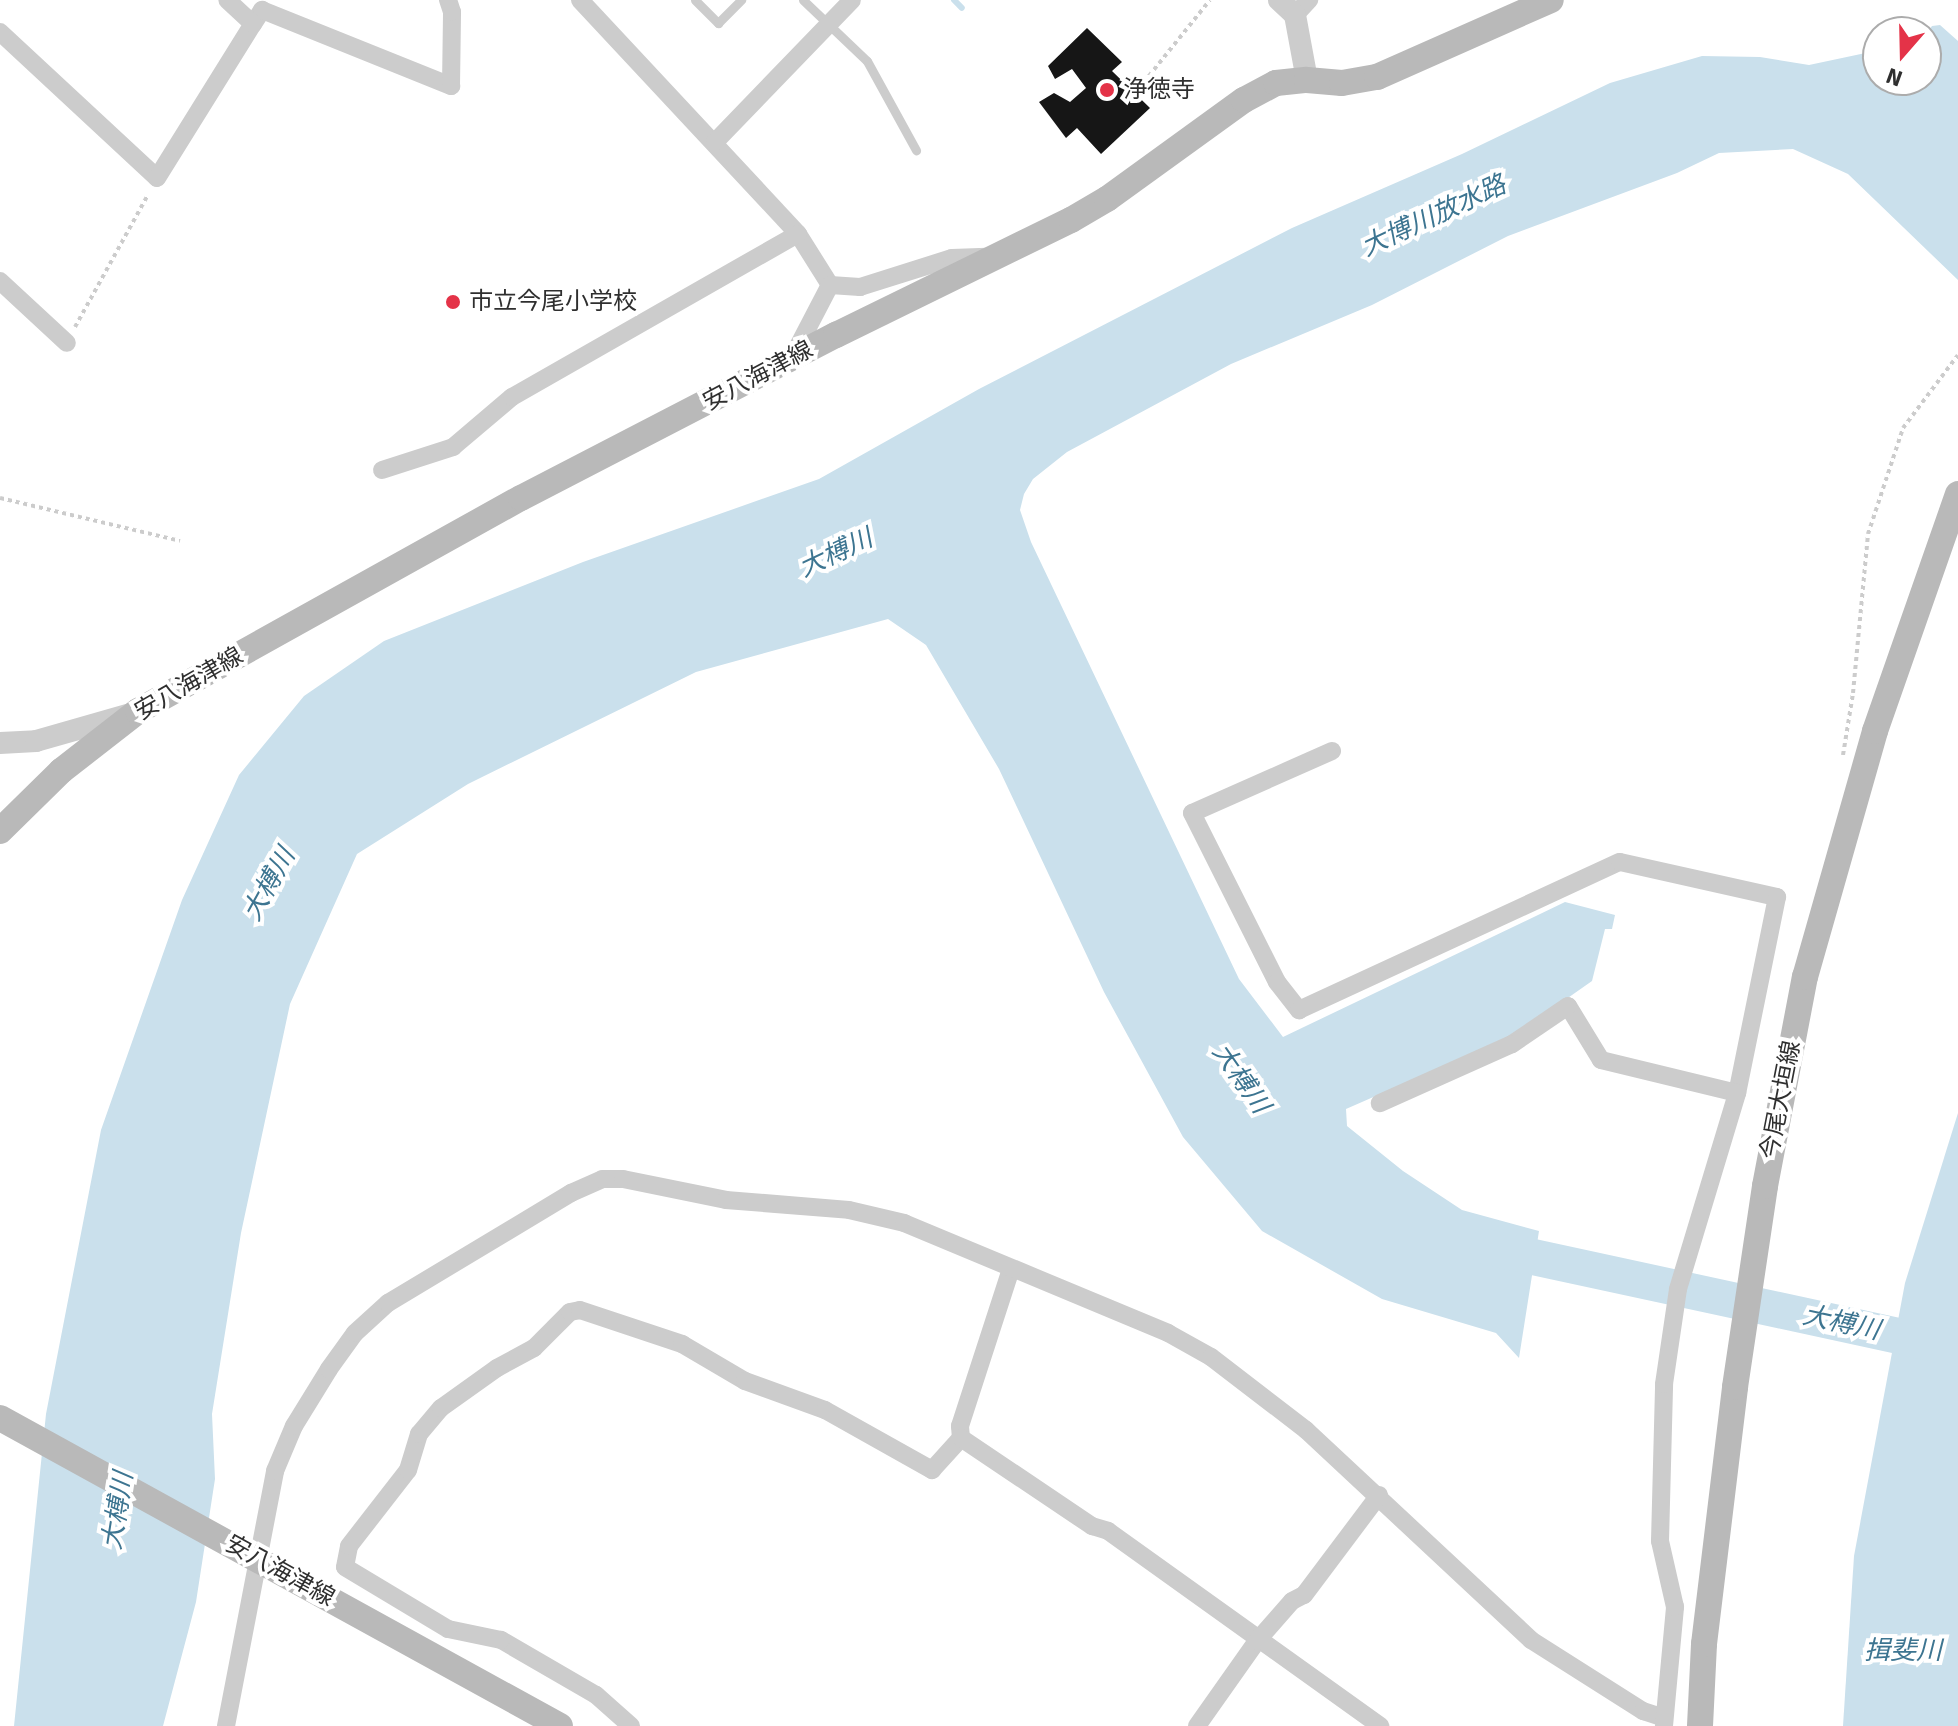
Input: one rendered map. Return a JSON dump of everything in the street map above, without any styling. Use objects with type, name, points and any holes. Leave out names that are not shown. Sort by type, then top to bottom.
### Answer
[{"type":"main road","name":"安八海津線","points":[[0,831],[61,771],[138,711],[521,498],[1107,199],[1244,100],[1276,83],[1307,80],[1342,83],[1377,77],[1551,0]]},
{"type":"main road","name":"今尾大垣線","points":[[1700,1726],[1704,1644],[1735,1387],[1765,1186],[1805,977],[1875,731],[1958,494]]},
{"type":"main road","name":"安八海津線","points":[[3,1420],[560,1726]]},
{"type":"street","points":[[227,0],[253,24]]},
{"type":"street","points":[[0,32],[157,178],[262,10],[451,86],[452,12],[448,0]]},
{"type":"street","points":[[715,142],[852,0]]},
{"type":"street","points":[[589,3],[798,234],[830,285]]},
{"type":"street","points":[[1294,5],[1307,80]]},
{"type":"street","points":[[382,470],[453,447],[512,397],[798,234]]},
{"type":"street","points":[[830,285],[860,287],[952,258],[994,257]]},
{"type":"street","points":[[0,281],[67,343]]},
{"type":"street","points":[[792,358],[830,285]]},
{"type":"street","points":[[0,743],[36,741],[138,711]]},
{"type":"street","points":[[226,1726],[275,1471],[294,1426],[355,1333],[388,1303],[571,1193],[602,1179],[623,1179],[726,1200],[849,1210],[904,1223],[1168,1333],[1211,1357],[1306,1430],[1531,1640],[1664,1722],[1675,1607],[1660,1541],[1664,1384],[1678,1289],[1737,1093],[1777,897],[1620,862],[1299,1010],[1277,982],[1192,813],[1332,751]]},
{"type":"street","points":[[1380,1103],[1512,1044],[1568,1006],[1601,1060],[1737,1093]]},
{"type":"street","points":[[631,1726],[596,1695],[501,1640],[448,1629],[345,1567],[349,1546],[408,1470],[419,1434],[441,1408],[497,1368],[534,1348],[570,1312],[580,1310],[682,1344],[745,1381],[825,1410],[932,1470],[961,1438],[960,1426],[1011,1269]]},
{"type":"street","points":[[961,1438],[1092,1526],[1108,1531],[1257,1641],[1380,1726]]},
{"type":"street","points":[[1197,1726],[1257,1641],[1292,1601],[1304,1595],[1379,1495]]},
{"type":"lane","points":[[695,0],[718,23],[741,0]]},
{"type":"lane","points":[[803,0],[867,61],[916,150]]},
{"type":"path","points":[[1144,82],[1210,0]]},
{"type":"path","points":[[67,343],[157,178]]},
{"type":"path","points":[[1841,765],[1853,693],[1868,534],[1903,428],[1958,355]]},
{"type":"path","points":[[0,498],[180,541]]},
{"type":"water","name":"大博川放水路","points":[[1942,27],[1958,41],[1958,280],[1848,174],[1793,149],[1719,153],[1677,173],[1508,236],[1372,305],[1231,364],[1067,452],[1033,479],[1024,494],[1020,510],[1031,542],[1239,979],[1283,1037],[1565,902],[1615,915],[1612,929],[1605,929],[1592,981],[1515,1035],[1346,1109],[1347,1126],[1403,1171],[1462,1210],[1539,1231],[1519,1358],[1496,1333],[1382,1299],[1262,1231],[1183,1137],[1104,992],[999,769],[926,645],[888,619],[696,672],[468,784],[357,854],[290,1004],[241,1233],[212,1414],[215,1479],[196,1602],[163,1726],[14,1726],[46,1414],[101,1130],[182,900],[239,775],[304,696],[384,641],[583,562],[819,479],[979,389],[1292,228],[1462,154],[1610,83],[1702,56],[1760,57],[1809,65],[1862,54],[1862,96],[1942,96]]},
{"type":"water","name":"揖斐川","points":[[1958,1113],[1958,1726],[1843,1726],[1854,1556],[1905,1283]]},
{"type":"building","name":"浄徳寺","points":[[1087,28],[1122,62],[1112,71],[1150,108],[1101,154],[1077,128],[1066,138],[1039,102],[1054,93],[1070,102],[1086,88],[1072,69],[1055,79],[1048,66]]},
{"type":"waterway","points":[[954,0],[962,8]]},
{"type":"waterway","name":"大榑川","points":[[1487,1247],[1958,1349]]},
{"type":"place","name":"浄徳寺","points":[[1107,90]]},
{"type":"place","name":"市立今尾小学校","points":[[453,302]]}]
